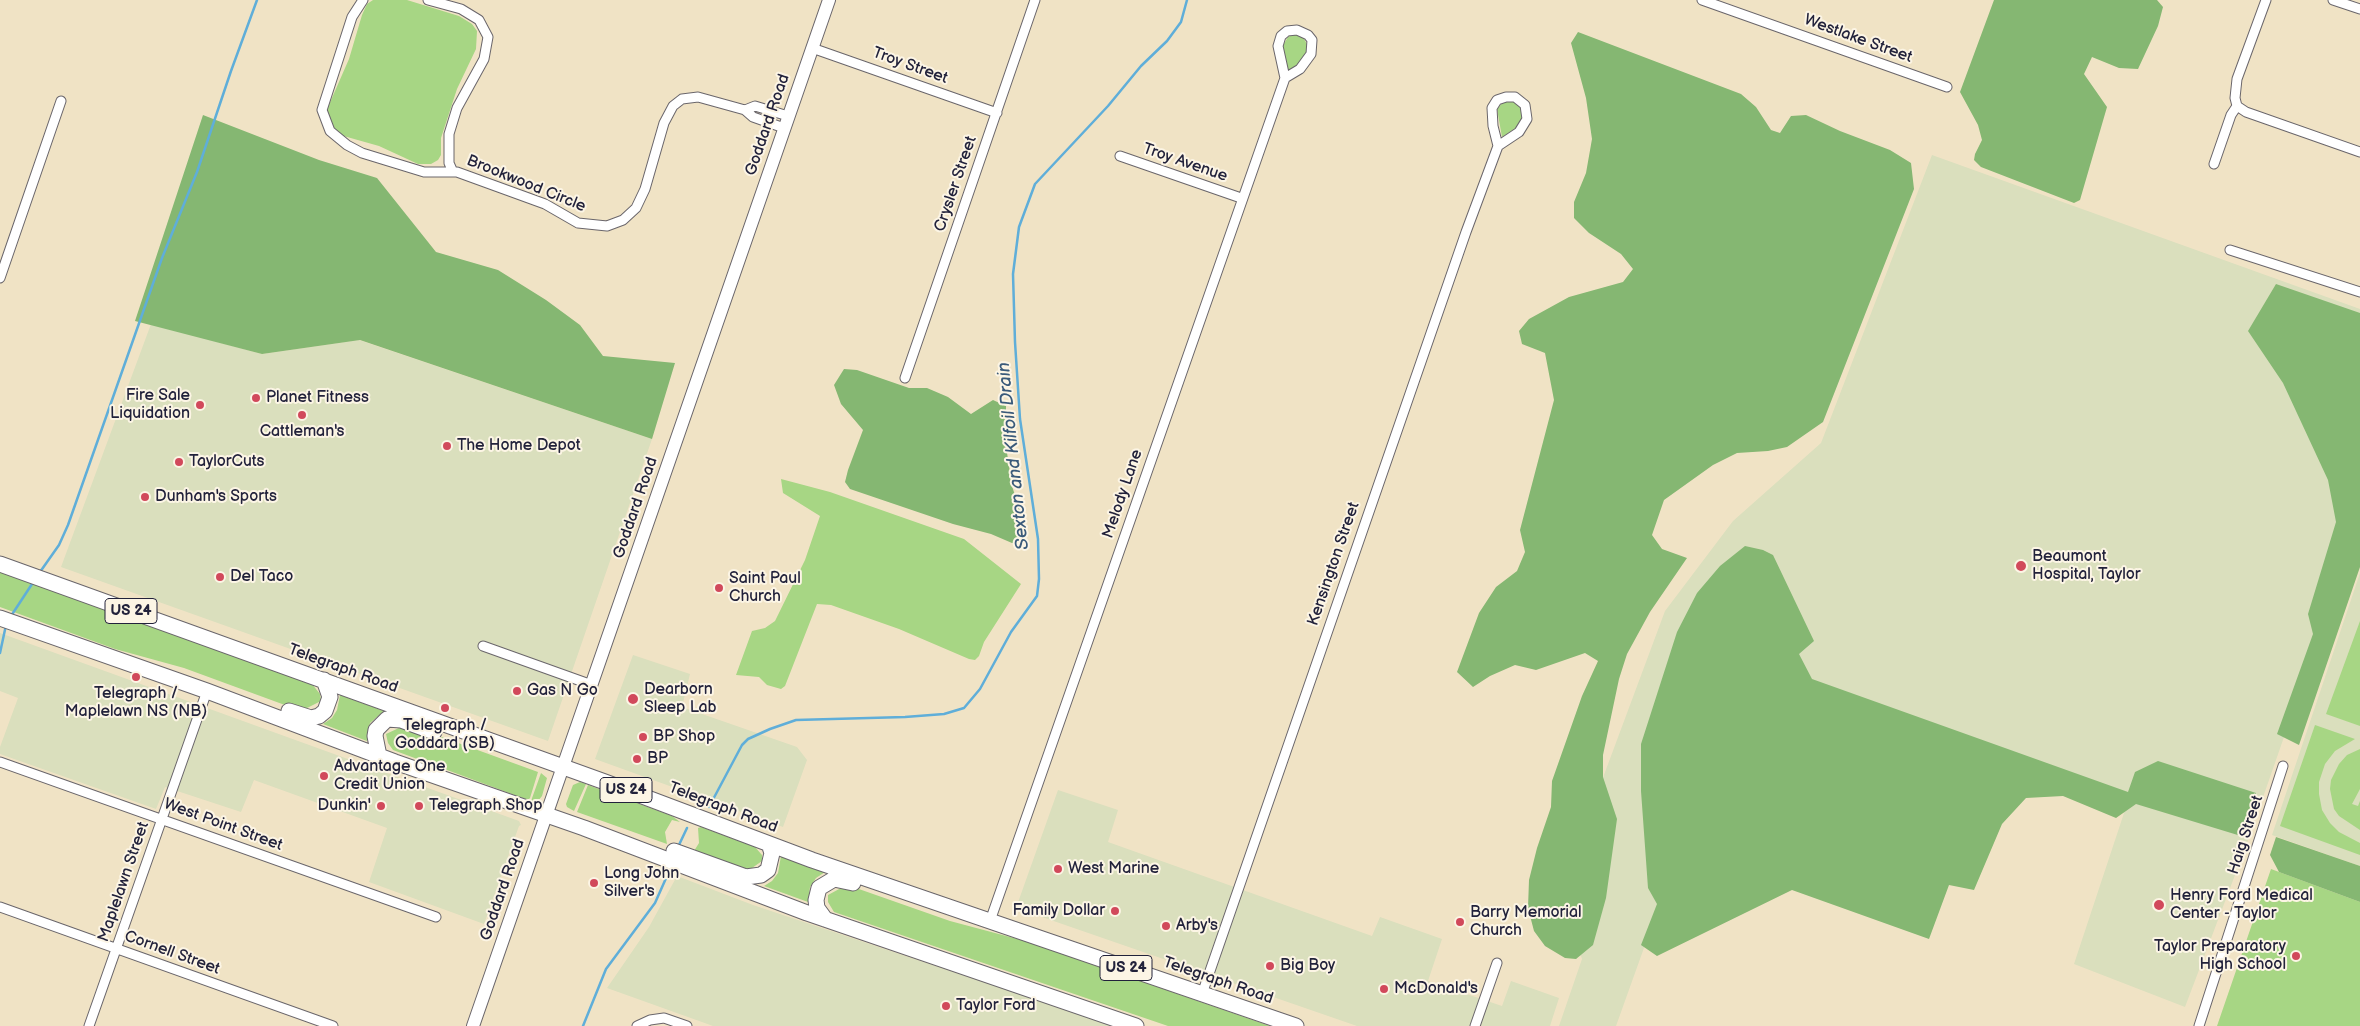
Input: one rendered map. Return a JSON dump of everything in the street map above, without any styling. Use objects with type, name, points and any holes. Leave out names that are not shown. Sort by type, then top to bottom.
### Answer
[{"type":"main road","name":"Goddard Road","points":[[473,1026],[828,0]]},
{"type":"main road","name":"Telegraph Road","points":[[0,564],[324,680],[769,844],[1296,1026]]},
{"type":"main road","points":[[0,618],[207,691],[379,756],[576,825],[825,919],[1133,1025]]},
{"type":"main road","points":[[146,670],[173,670],[311,718],[319,716],[328,708],[330,697],[324,680]]},
{"type":"main road","points":[[379,756],[375,736],[376,730],[387,719],[401,720],[516,761],[535,758]]},
{"type":"main road","points":[[576,825],[589,820],[746,877],[761,875],[768,870],[772,853],[769,844]]},
{"type":"main road","points":[[825,919],[818,908],[817,894],[819,888],[834,879],[951,917],[1014,929]]},
{"type":"street","name":"Brookwood Circle","points":[[362,0],[352,17],[322,110],[330,131],[346,145],[362,153],[424,172],[453,172],[544,204],[578,223],[607,226],[623,220],[636,208],[645,189],[664,123],[673,106],[678,102],[698,97],[745,110],[753,117],[786,122]]},
{"type":"street","name":"Brookwood Circle","points":[[428,0],[461,9],[479,20],[488,38],[484,59],[457,108],[449,134],[449,163],[453,172]]},
{"type":"street","name":"Crysler Street","points":[[905,378],[1035,0]]},
{"type":"street","name":"Westlake Street","points":[[1702,0],[1947,87]]},
{"type":"street","points":[[2266,0],[2237,79],[2235,98],[2237,106],[2246,112],[2360,152]]},
{"type":"street","points":[[2333,0],[2360,9]]},
{"type":"street","points":[[1297,30],[1308,35],[1314,46],[1307,62],[1300,69],[1285,78],[1278,46],[1281,36],[1287,31],[1297,30]]},
{"type":"street","name":"Troy Street","points":[[812,48],[997,113]]},
{"type":"street","name":"Melody Lane","points":[[990,921],[1241,198],[1285,78]]},
{"type":"street","points":[[1506,97],[1515,97],[1525,105],[1527,119],[1519,132],[1498,146],[1493,126],[1492,108],[1498,100],[1506,97]]},
{"type":"street","points":[[0,278],[61,101]]},
{"type":"street","points":[[2214,164],[2231,115],[2237,106]]},
{"type":"street","name":"Kensington Street","points":[[1202,994],[1466,232],[1498,146]]},
{"type":"street","name":"Troy Avenue","points":[[1120,156],[1241,198]]},
{"type":"street","points":[[2230,250],[2360,292]]},
{"type":"street","points":[[482,646],[592,685]]},
{"type":"street","name":"Maplelawn Street","points":[[89,1026],[207,691]]},
{"type":"street","name":"West Point Street","points":[[0,762],[436,917]]},
{"type":"street","name":"Haig Street","points":[[2199,1026],[2283,766]]},
{"type":"street","name":"Cornell Street","points":[[0,907],[333,1026]]},
{"type":"street","points":[[1475,1026],[1497,963]]},
{"type":"street","points":[[637,1026],[650,1020],[664,1018],[688,1026]]},
{"type":"shaded area","name":"Beaumont Hospital, Taylor","points":[[1932,155],[2360,309],[2360,519],[2246,846],[2185,1007],[2074,964],[2125,810],[1831,698],[1659,906],[1616,1026],[1559,1026],[1582,959],[1581,956],[1544,936],[1665,611],[1733,521],[1821,443]]},
{"type":"shaded area","points":[[151,324],[262,354],[359,340],[652,439],[548,741],[61,567]]},
{"type":"shaded area","points":[[2360,573],[2360,866],[2272,835]]},
{"type":"shaded area","points":[[0,633],[519,821],[521,825],[519,826],[484,924],[369,882],[387,828],[254,780],[241,812],[165,787],[156,809],[0,754],[0,747],[18,698],[0,691]]},
{"type":"shaded area","points":[[633,655],[690,674],[682,707],[797,747],[807,760],[783,827],[595,759]]},
{"type":"shaded area","points":[[1058,790],[1118,810],[1108,842],[1372,936],[1380,917],[1442,939],[1428,981],[1502,1006],[1511,981],[1559,998],[1550,1026],[1357,1026],[1016,908]]},
{"type":"shaded area","points":[[677,876],[753,905],[1115,1026],[713,1026],[607,988],[649,927]]},
{"type":"green space","points":[[373,0],[407,0],[459,16],[472,24],[477,31],[476,49],[457,89],[441,138],[441,155],[438,160],[431,164],[418,164],[379,146],[340,135],[333,130],[327,115],[328,107],[349,59],[362,15],[367,4]]},
{"type":"green space","points":[[1994,0],[2157,0],[2163,7],[2158,26],[2138,69],[2119,68],[2092,57],[2084,74],[2107,107],[2080,200],[2074,203],[1981,167],[1974,160],[1982,140],[1978,125],[1960,92]]},
{"type":"green space","points":[[1578,32],[1741,94],[1756,107],[1771,130],[1780,133],[1791,116],[1806,115],[1840,131],[1890,150],[1911,163],[1914,189],[1823,422],[1787,447],[1768,451],[1737,453],[1713,465],[1664,500],[1652,535],[1662,549],[1687,558],[1650,612],[1627,654],[1619,679],[1603,755],[1603,777],[1617,819],[1606,898],[1593,945],[1576,959],[1565,958],[1545,946],[1534,931],[1528,908],[1529,880],[1537,848],[1551,807],[1552,781],[1582,696],[1598,661],[1585,653],[1536,670],[1515,665],[1490,676],[1473,687],[1457,672],[1479,613],[1496,587],[1517,571],[1525,552],[1520,530],[1554,400],[1545,353],[1522,344],[1519,331],[1529,319],[1569,297],[1623,282],[1633,269],[1621,254],[1589,233],[1574,218],[1574,202],[1586,173],[1592,139],[1586,98],[1571,43]]},
{"type":"green space","points":[[1294,34],[1303,37],[1309,48],[1304,59],[1288,72],[1282,47],[1288,37]]},
{"type":"green space","points":[[1504,101],[1517,102],[1522,108],[1524,119],[1519,126],[1502,137],[1497,109]]},
{"type":"green space","points":[[203,115],[319,160],[377,178],[436,252],[498,270],[546,300],[580,325],[603,356],[675,363],[652,439],[360,340],[262,354],[135,321]]},
{"type":"green space","points":[[2276,284],[2360,313],[2360,567],[2299,745],[2277,734],[2313,634],[2308,614],[2336,522],[2328,480],[2283,383],[2248,331]]},
{"type":"green space","points":[[844,369],[857,370],[909,388],[927,388],[948,397],[971,414],[993,400],[1006,406],[1006,446],[1012,486],[1027,533],[1023,544],[1012,543],[991,534],[953,524],[850,489],[845,482],[863,430],[841,404],[834,385]]},
{"type":"green space","points":[[781,479],[830,492],[964,539],[1021,584],[984,642],[979,656],[975,660],[969,659],[899,629],[831,605],[817,604],[785,686],[781,689],[767,685],[759,677],[736,675],[752,631],[765,628],[775,621],[805,560],[820,516],[783,493]]},
{"type":"green space","points":[[1745,546],[1763,550],[1773,555],[1814,641],[1799,654],[1812,679],[2128,792],[2135,772],[2158,761],[2256,793],[2241,836],[2136,804],[2116,818],[2063,796],[2026,798],[2002,824],[1974,890],[1949,885],[1929,939],[1792,890],[1657,956],[1641,945],[1657,904],[1648,888],[1641,791],[1641,744],[1677,632],[1697,593],[1720,566]]},
{"type":"green space","points":[[0,572],[312,684],[320,694],[321,701],[307,708],[293,708],[184,668],[115,649],[0,607]]},
{"type":"green space","points":[[2360,621],[2360,726],[2326,714]]},
{"type":"green space","points":[[340,695],[384,711],[370,723],[367,741],[323,724],[332,718],[337,710]]},
{"type":"green space","points":[[2315,725],[2355,739],[2335,751],[2325,764],[2319,782],[2319,794],[2322,810],[2330,823],[2339,832],[2360,843],[2360,855],[2280,826]]},
{"type":"green space","points":[[401,727],[417,728],[538,772],[530,798],[528,800],[393,750],[388,743],[386,734]]},
{"type":"green space","points":[[2360,749],[2360,789],[2352,804],[2358,806],[2360,801],[2360,830],[2339,816],[2334,809],[2330,789],[2331,780],[2339,764],[2347,755]]},
{"type":"green space","points":[[541,773],[547,778],[542,796],[538,801],[531,801]]},
{"type":"green space","points":[[580,782],[586,784],[574,811],[567,807],[566,804],[573,785]]},
{"type":"green space","points":[[588,785],[672,816],[680,822],[672,820],[665,832],[667,844],[577,812]]},
{"type":"green space","points":[[701,827],[755,847],[762,855],[762,861],[752,868],[743,870],[694,851],[699,843],[698,828]]},
{"type":"green space","points":[[2276,837],[2360,866],[2360,902],[2279,872],[2270,855]]},
{"type":"green space","points":[[781,856],[825,872],[816,878],[810,887],[808,902],[764,886],[772,881],[778,873]]},
{"type":"green space","name":"Taylor Preparatory High School","points":[[2271,869],[2360,902],[2360,1026],[2217,1026]]},
{"type":"green space","points":[[841,888],[856,888],[950,921],[1025,941],[1270,1026],[1168,1026],[834,912],[828,902],[828,895]]},
{"type":"waterway","points":[[40,572],[59,545],[68,525],[162,258],[197,172],[257,0]]},
{"type":"waterway","name":"Sexton and Kilfoil Drain","points":[[709,807],[742,745],[748,739],[770,729],[796,720],[905,717],[944,714],[964,708],[980,689],[1011,632],[1037,596],[1039,579],[1038,539],[1020,419],[1015,342],[1013,274],[1019,227],[1035,184],[1108,106],[1141,66],[1167,41],[1181,22],[1187,0]]},
{"type":"waterway","points":[[11,616],[34,581]]},
{"type":"waterway","points":[[0,653],[6,625]]},
{"type":"waterway","name":"Sexton and Kilfoil Drain","points":[[678,847],[687,828]]},
{"type":"waterway","name":"Sexton and Kilfoil Drain","points":[[583,1026],[606,969],[655,903],[667,876]]},
{"type":"place","name":"Planet Fitness","points":[[256,398]]},
{"type":"place","name":"Fire Sale Liquidation","points":[[200,405]]},
{"type":"place","name":"Cattleman's","points":[[302,415]]},
{"type":"place","name":"The Home Depot","points":[[447,446]]},
{"type":"place","name":"TaylorCuts","points":[[179,462]]},
{"type":"place","name":"Dunham's Sports","points":[[145,497]]},
{"type":"place","name":"Beaumont Hospital, Taylor","points":[[2021,566]]},
{"type":"place","name":"Del Taco","points":[[220,577]]},
{"type":"place","name":"Saint Paul Church","points":[[719,588]]},
{"type":"place","name":"Telegraph / Maplelawn NS (NB)","points":[[136,677]]},
{"type":"place","name":"Gas N Go","points":[[517,691]]},
{"type":"place","name":"Dearborn Sleep Lab","points":[[633,699]]},
{"type":"place","name":"Telegraph / Goddard (SB)","points":[[445,708]]},
{"type":"place","name":"BP Shop","points":[[643,737]]},
{"type":"place","name":"BP","points":[[637,759]]},
{"type":"place","name":"Advantage One Credit Union","points":[[324,776]]},
{"type":"place","name":"Dunkin'","points":[[381,806]]},
{"type":"place","name":"Telegraph Shop","points":[[419,806]]},
{"type":"place","name":"West Marine","points":[[1058,869]]},
{"type":"place","name":"Long John Silver's","points":[[594,883]]},
{"type":"place","name":"Henry Ford Medical Center - Taylor","points":[[2159,905]]},
{"type":"place","name":"Family Dollar","points":[[1115,911]]},
{"type":"place","name":"Barry Memorial Church","points":[[1460,922]]},
{"type":"place","name":"Arby's","points":[[1166,926]]},
{"type":"place","name":"Taylor Preparatory High School","points":[[2296,956]]},
{"type":"place","name":"Big Boy","points":[[1270,966]]},
{"type":"place","name":"McDonald's","points":[[1384,989]]},
{"type":"place","name":"Taylor Ford","points":[[946,1006]]}]
